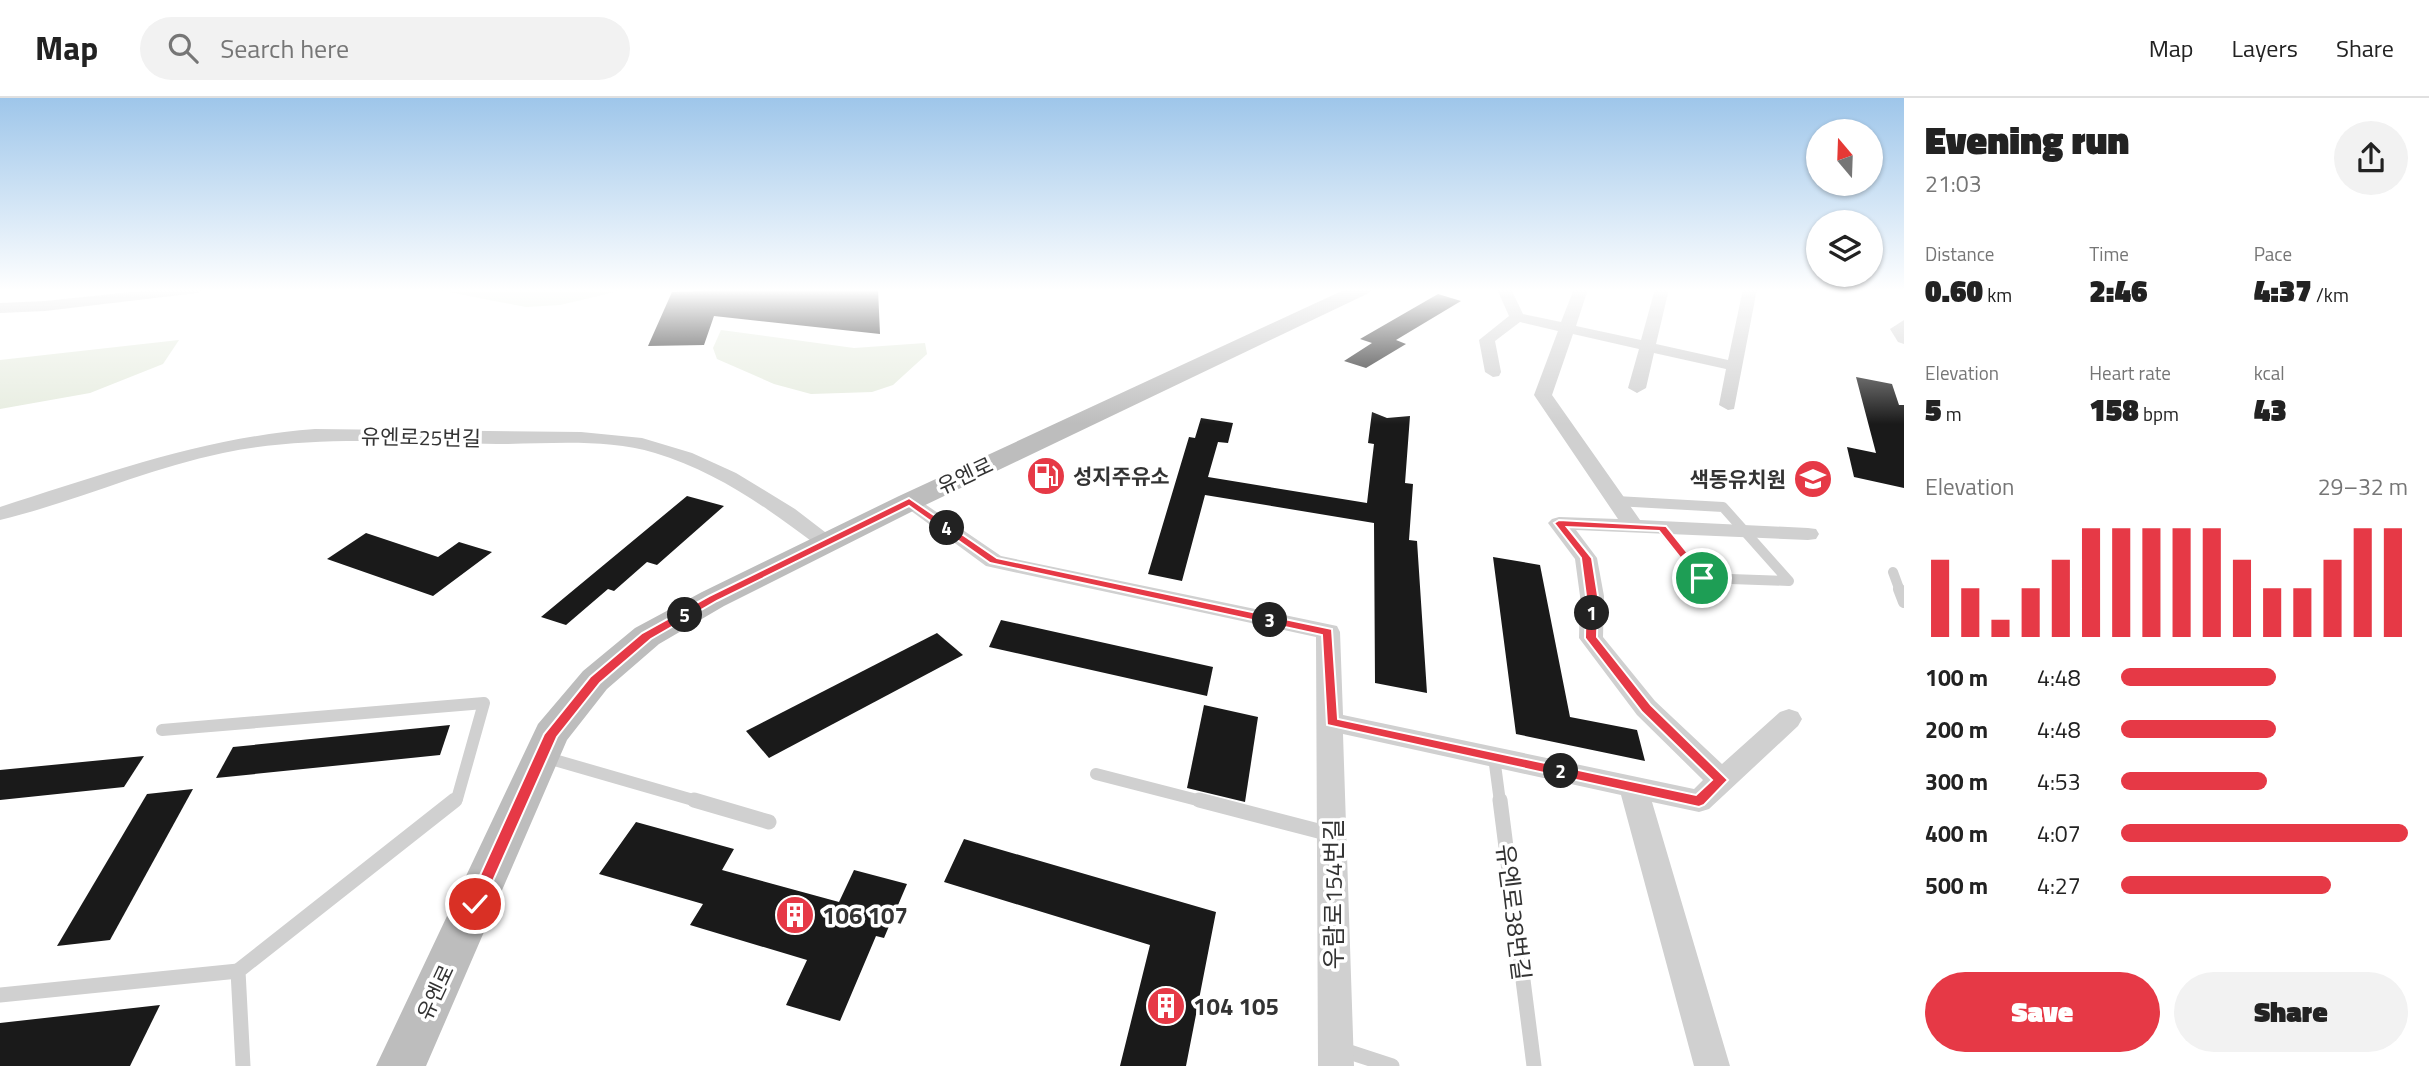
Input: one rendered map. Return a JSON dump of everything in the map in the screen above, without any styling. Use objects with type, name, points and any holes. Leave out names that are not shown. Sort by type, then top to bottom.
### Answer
[{"type":"main road","name":"유엔로","points":[[401,1066],[551,734],[595,680],[647,636],[713,599],[909,502],[1266,334]]},
{"type":"street","points":[[1493,372],[1487,340],[1495,334]]},
{"type":"street","points":[[1563,334],[1543,395],[1633,526]]},
{"type":"street","points":[[1592,334],[1733,366]]},
{"type":"street","points":[[1637,388],[1651,334]]},
{"type":"street","points":[[1728,405],[1740,334]]},
{"type":"street","name":"유엔로25번길","points":[[0,514],[134,470],[256,440],[358,436],[586,439],[629,442],[695,461],[762,494],[828,542]]},
{"type":"street","points":[[909,502],[993,561],[1328,632],[1331,722],[1699,801],[1789,719]]},
{"type":"street","points":[[1721,780],[1646,708],[1591,638],[1592,596],[1586,558],[1559,523],[1808,534]]},
{"type":"street","name":"우람로154번길","points":[[1331,722],[1335,1056]]},
{"type":"street","points":[[1633,787],[1712,1066]]},
{"type":"lane","points":[[1616,501],[1723,507],[1789,581],[1702,578],[1662,528]]},
{"type":"lane","points":[[1893,572],[1904,602]]},
{"type":"lane","points":[[0,995],[238,971],[457,799],[484,703],[162,730]]},
{"type":"lane","points":[[542,756],[769,822]]},
{"type":"lane","name":"유엔로38번길","points":[[1494,757],[1534,1066]]},
{"type":"lane","points":[[1096,774],[1332,835]]},
{"type":"lane","points":[[238,971],[243,1066]]},
{"type":"lane","points":[[1335,1056],[1392,1066]]},
{"type":"shaded area","points":[[719,334],[752,334],[854,348],[925,343],[927,354],[893,385],[872,392],[811,394],[774,384],[717,359],[713,348]]},
{"type":"shaded area","points":[[179,340],[163,364],[90,393],[0,409],[0,360]]},
{"type":"building","points":[[653,334],[708,334],[704,345],[648,346]]},
{"type":"building","points":[[1368,334],[1406,334],[1396,340],[1406,344],[1366,368],[1344,361],[1372,343],[1360,339]]},
{"type":"building","points":[[1856,377],[1892,384],[1899,405],[1904,405],[1904,488],[1854,477],[1847,447],[1876,453]]},
{"type":"building","points":[[1372,412],[1387,418],[1410,416],[1405,483],[1413,484],[1409,540],[1417,541],[1427,693],[1375,683],[1374,523],[1205,495],[1182,581],[1148,574],[1189,437],[1195,438],[1201,418],[1233,423],[1228,443],[1218,442],[1208,477],[1367,503],[1374,444],[1368,443]]},
{"type":"building","points":[[687,496],[724,506],[657,565],[647,562],[614,591],[608,589],[566,625],[541,617]]},
{"type":"building","points":[[366,533],[438,557],[459,542],[492,552],[433,596],[327,559]]},
{"type":"building","points":[[1493,557],[1540,565],[1570,717],[1637,730],[1645,761],[1516,734]]},
{"type":"building","points":[[1001,620],[1213,667],[1207,696],[989,647]]},
{"type":"building","points":[[937,633],[963,655],[769,758],[746,731]]},
{"type":"building","points":[[1204,705],[1258,717],[1245,802],[1187,788]]},
{"type":"building","points":[[450,725],[440,755],[216,778],[233,747]]},
{"type":"building","points":[[144,756],[124,787],[0,800],[0,770]]},
{"type":"building","points":[[193,789],[110,940],[57,946],[147,794]]},
{"type":"building","name":"106 107","points":[[636,822],[734,849],[722,870],[839,902],[854,870],[907,884],[884,938],[876,936],[840,1021],[786,1005],[807,960],[690,925],[703,904],[599,874]]},
{"type":"building","name":"104 105","points":[[964,839],[1216,912],[1186,1066],[1120,1066],[1150,945],[944,882]]},
{"type":"building","points":[[160,1005],[130,1066],[0,1066],[0,1023]]},
{"type":"place","name":"성지주유소","points":[[1046,476]]},
{"type":"place","name":"색동유치원","points":[[1813,479]]},
{"type":"place","name":"106 107","points":[[795,915]]},
{"type":"place","name":"104 105","points":[[1166,1006]]},
{"type":"route","points":[[475,904],[551,734],[595,680],[647,636],[713,599],[909,502],[993,561],[1328,632],[1331,722],[1699,801],[1721,780],[1646,708],[1591,638],[1592,596],[1586,558],[1559,523],[1662,528],[1702,578]]}]
